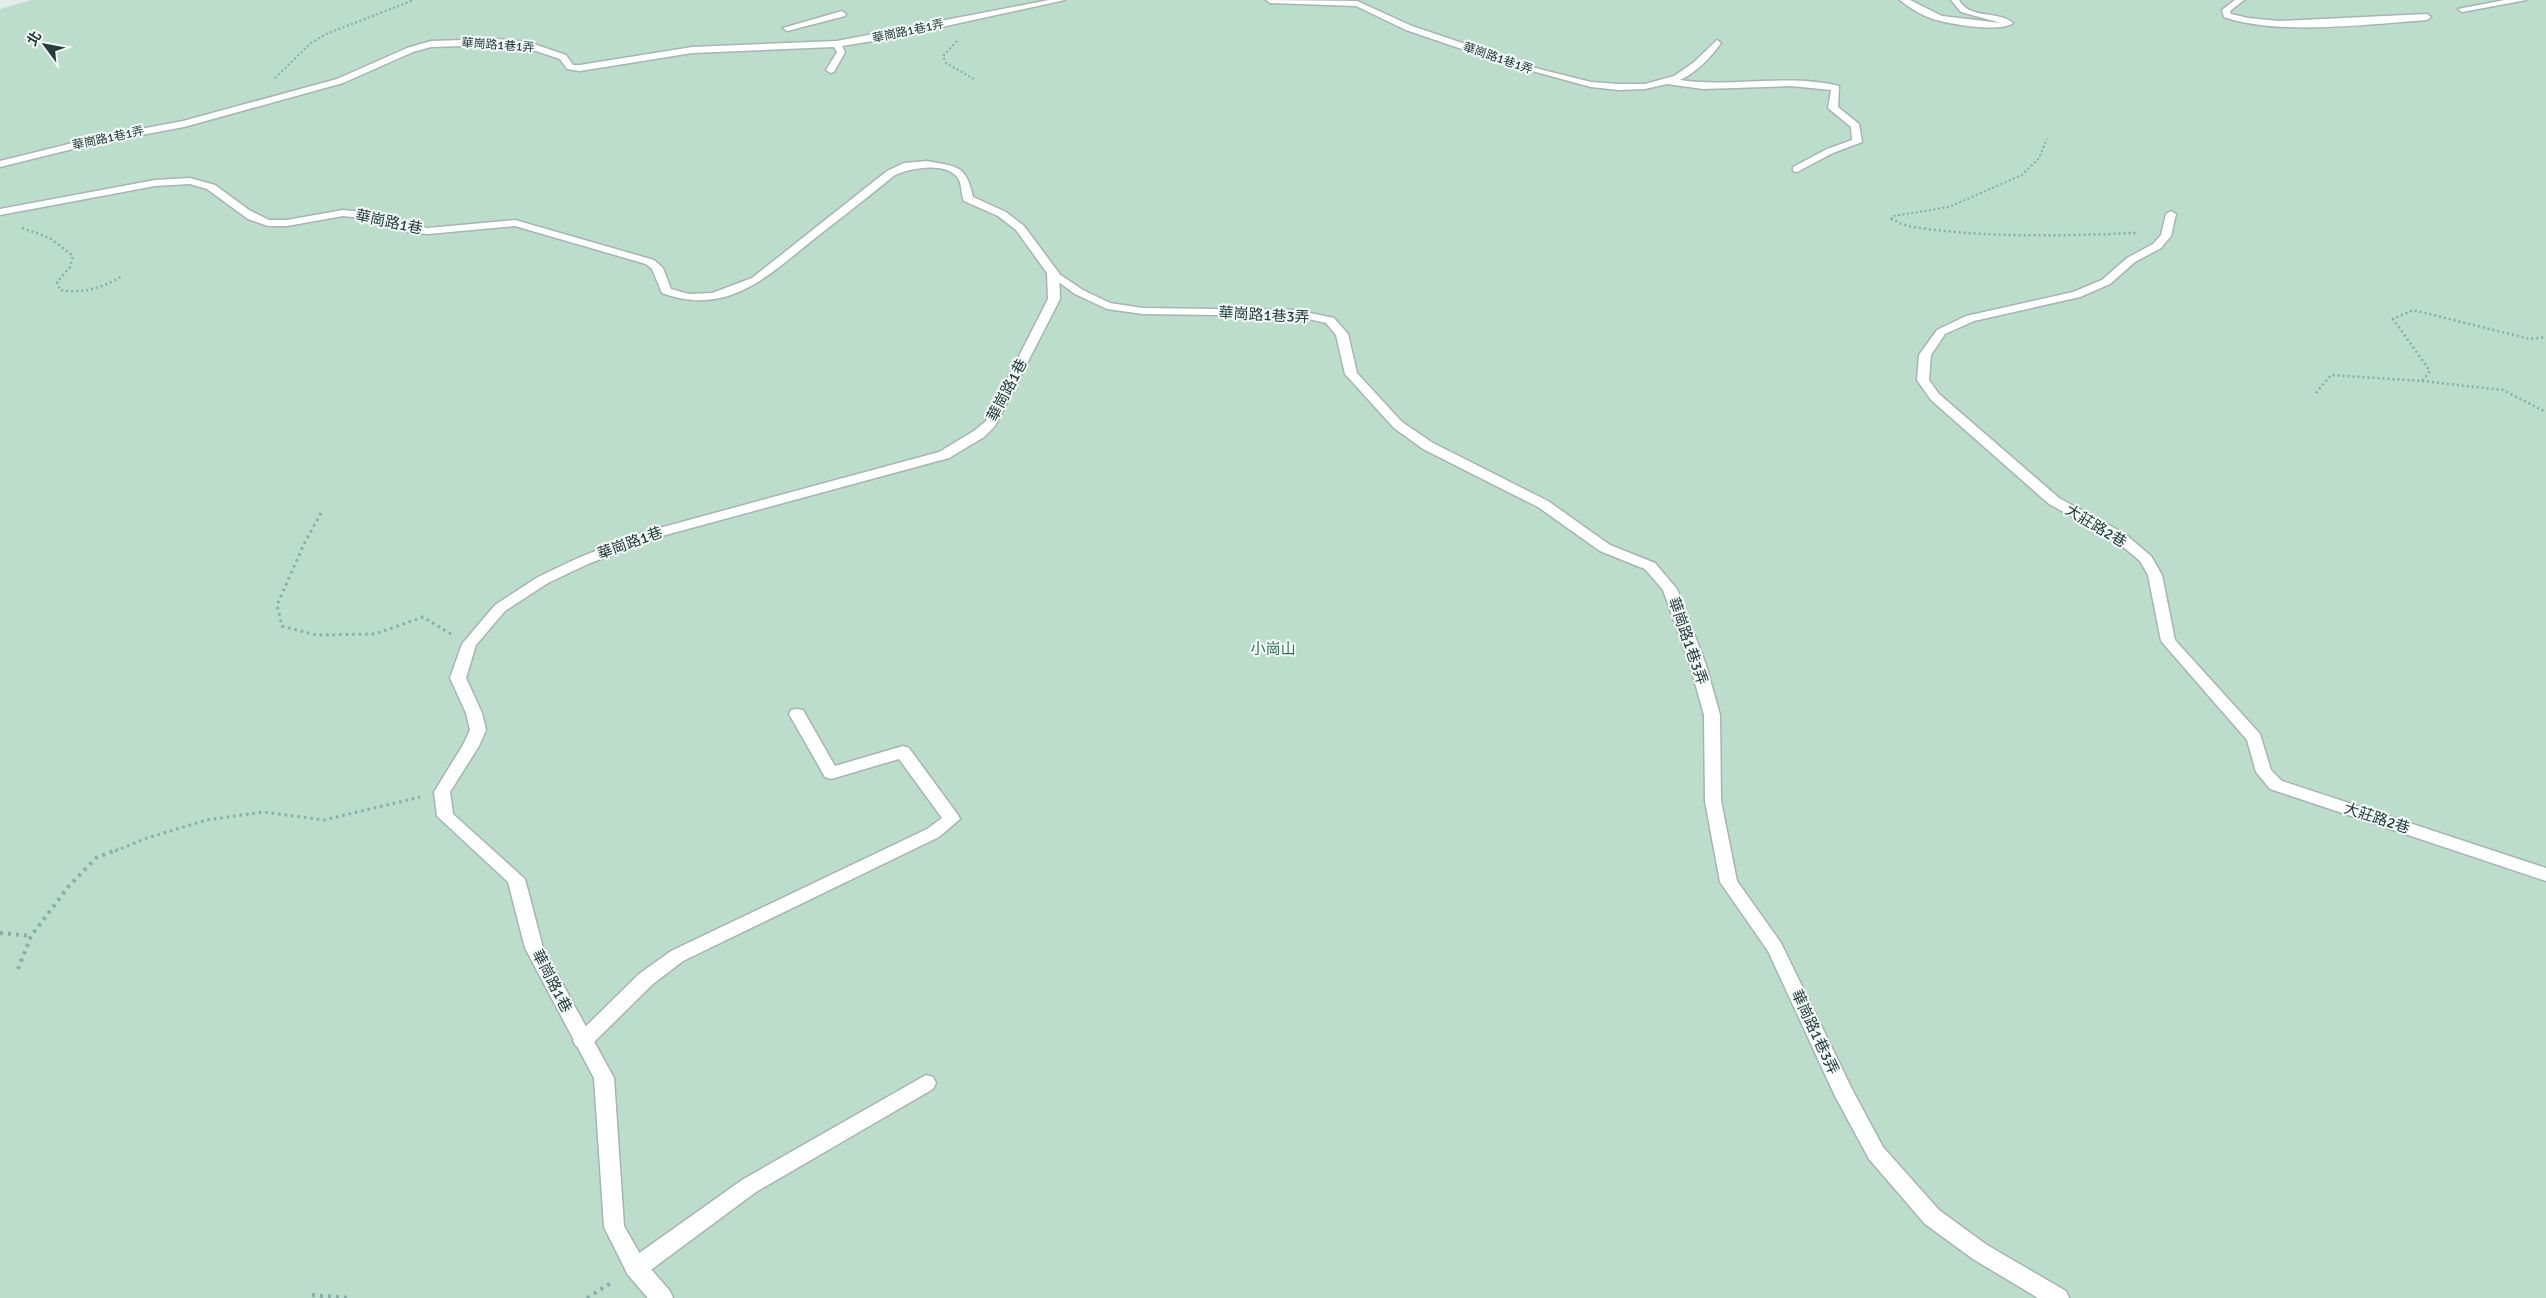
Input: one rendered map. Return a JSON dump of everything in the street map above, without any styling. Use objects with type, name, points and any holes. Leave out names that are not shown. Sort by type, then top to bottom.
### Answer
[{"type":"street","name":"華崗路1巷1弄","points":[[0,164],[93,141],[184,124],[340,81],[410,50],[446,42],[528,45],[563,57],[570,67],[580,68],[692,50],[838,44],[1061,0]]},
{"type":"street","name":"華崗路1巷1弄","points":[[1270,0],[1335,0],[1358,4],[1403,25],[1518,66],[1556,77],[1625,86],[1669,82],[1695,67],[1717,43]]},
{"type":"street","points":[[1904,0],[1942,19],[1999,26],[2009,23],[1964,10],[1956,5],[1955,0]]},
{"type":"street","points":[[1960,0],[1966,0]]},
{"type":"street","points":[[2240,0],[2226,10],[2228,14],[2240,20],[2285,25],[2426,17]]},
{"type":"street","points":[[2462,10],[2522,0]]},
{"type":"street","points":[[787,28],[842,14]]},
{"type":"street","points":[[831,70],[841,52],[838,44]]},
{"type":"street","points":[[1669,82],[1708,86],[1827,85],[1836,88],[1833,108],[1856,126],[1857,142],[1830,151],[1797,168]]},
{"type":"street","name":"華崗路1巷","points":[[0,212],[180,180],[196,182],[211,187],[255,220],[270,223],[342,213],[364,214],[415,230],[515,223],[650,262],[657,268],[666,291],[680,298],[713,298],[738,291],[756,280],[891,173],[908,164],[926,164],[953,169],[964,178],[968,199],[1002,214],[1020,228],[1053,273],[1054,299],[991,424],[979,434],[944,455],[646,536],[583,561],[543,580],[500,608],[469,644],[458,678],[474,713],[478,730],[471,746],[442,792],[445,816],[516,879],[534,948],[604,1078],[614,1228],[636,1268],[662,1298]]},
{"type":"street","points":[[2166,236],[2172,214]]},
{"type":"street","name":"大莊路2巷","points":[[2166,236],[2157,246],[2131,260],[2106,282],[2076,295],[1970,318],[1941,332],[1925,355],[1923,380],[1935,397],[2054,501],[2120,537],[2146,559],[2155,575],[2168,641],[2254,738],[2264,772],[2276,786],[2546,875]]},
{"type":"street","name":"華崗路1巷3弄","points":[[1053,273],[1079,292],[1107,306],[1143,311],[1296,313],[1330,320],[1342,334],[1352,374],[1398,425],[1428,446],[1543,504],[1573,523],[1605,548],[1650,566],[1670,590],[1698,665],[1712,715],[1713,802],[1729,882],[1775,948],[1845,1096],[1876,1153],[1932,1217],[1980,1252],[2058,1298]]},
{"type":"street","points":[[583,1041],[646,980],[677,956],[933,833],[952,819],[903,752],[831,773],[797,714]]},
{"type":"street","points":[[636,1268],[749,1186],[926,1083]]},
{"type":"path","points":[[240,108],[311,43],[326,34],[414,0]]},
{"type":"path","points":[[943,23],[961,31],[957,42],[943,56],[946,63],[974,79]]},
{"type":"path","points":[[2046,139],[2039,158],[2022,175],[1949,207],[1894,216],[1890,219],[1896,223],[1913,227],[1980,236],[2029,238],[2144,233],[2166,236]]},
{"type":"path","points":[[17,226],[50,238],[73,256],[70,267],[57,282],[60,290],[71,293],[111,284],[122,276]]},
{"type":"path","points":[[2422,380],[2430,371],[2393,319],[2413,310],[2530,339],[2546,337]]},
{"type":"path","points":[[2316,393],[2331,375],[2422,380],[2503,390],[2546,412]]},
{"type":"path","points":[[321,513],[304,544],[277,605],[282,626],[316,636],[374,634],[423,617],[469,644]]},
{"type":"path","points":[[18,969],[31,936],[68,886],[96,858],[147,838],[208,820],[263,812],[324,820],[442,792]]},
{"type":"path","points":[[0,933],[31,936]]},
{"type":"path","points":[[312,1295],[349,1298]]},
{"type":"green space","name":"小崗山","points":[[32,0],[2546,0],[2546,1298],[0,1298],[0,9]]}]
